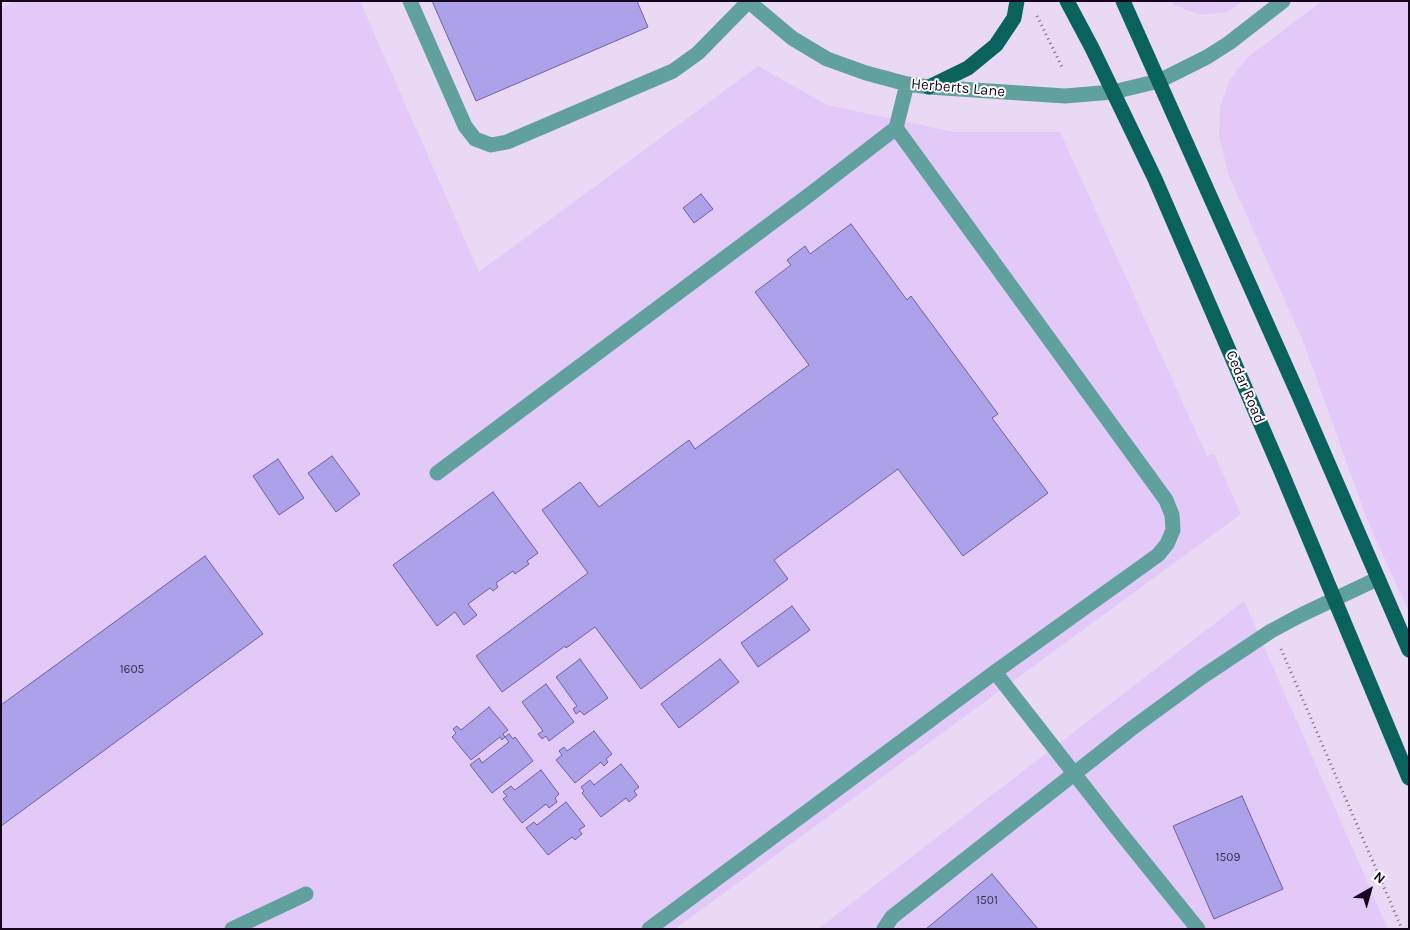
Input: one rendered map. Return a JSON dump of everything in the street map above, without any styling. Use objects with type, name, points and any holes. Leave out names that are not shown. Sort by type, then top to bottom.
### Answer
[{"type":"main road","points":[[929,87],[968,68],[996,45],[1014,18],[1017,1]]},
{"type":"main road","name":"Cedar Road","points":[[1067,1],[1155,180],[1281,471],[1409,778]]},
{"type":"main road","points":[[1123,1],[1313,428],[1409,650]]},
{"type":"street","points":[[410,1],[465,126],[475,139],[491,145],[507,142],[672,71],[698,53],[748,1]]},
{"type":"street","name":"Herberts Lane","points":[[748,1],[792,38],[827,59],[866,73],[907,84],[929,87],[1065,96],[1112,92],[1159,81],[1207,57],[1229,43],[1283,1]]},
{"type":"street","points":[[437,473],[896,128],[907,84]]},
{"type":"street","points":[[648,929],[995,672],[1158,555],[1167,544],[1172,530],[1172,515],[1166,500],[896,128]]},
{"type":"street","points":[[884,929],[892,917],[1131,729],[1202,677],[1273,630],[1377,579]]},
{"type":"street","points":[[995,672],[1118,832],[1198,929]]},
{"type":"street","points":[[232,929],[306,894]]},
{"type":"path","points":[[1037,16],[1062,67]]},
{"type":"path","points":[[1273,630],[1402,929]]},
{"type":"shaded area","points":[[13,1],[360,1],[479,272],[758,66],[827,105],[954,132],[1060,132],[1207,456],[1214,454],[1241,514],[675,929],[1,929],[1,10]]},
{"type":"shaded area","points":[[1171,1],[1243,1],[1227,12],[1201,15],[1174,5]]},
{"type":"shaded area","points":[[1322,1],[1409,1],[1409,612],[1368,522],[1303,341],[1229,176],[1219,136],[1220,107],[1230,79],[1248,57]]},
{"type":"shaded area","points":[[1244,601],[1388,929],[818,929]]},
{"type":"building","points":[[432,1],[637,1],[648,27],[476,101]]},
{"type":"building","points":[[701,194],[713,209],[694,223],[683,208]]},
{"type":"building","points":[[851,224],[907,300],[911,296],[998,414],[992,418],[1048,493],[963,556],[898,469],[774,560],[788,579],[641,689],[595,627],[566,648],[565,646],[502,692],[476,656],[588,573],[542,510],[580,482],[599,507],[689,440],[695,449],[809,365],[755,292],[791,265],[787,260],[805,246],[810,254]]},
{"type":"building","points":[[332,456],[360,494],[336,512],[308,473]]},
{"type":"building","points":[[278,459],[304,498],[279,515],[253,476]]},
{"type":"building","points":[[493,492],[538,553],[527,561],[529,564],[515,574],[513,571],[496,583],[498,587],[493,591],[490,588],[468,604],[477,615],[464,625],[455,612],[437,626],[393,565]]},
{"type":"building","points":[[205,556],[263,634],[1,826],[1,705]]},
{"type":"building","points":[[792,606],[810,630],[758,667],[741,643]]},
{"type":"building","points":[[580,659],[608,698],[584,715],[580,711],[576,714],[573,709],[577,706],[556,677]]},
{"type":"building","points":[[720,659],[739,682],[679,728],[661,704]]},
{"type":"building","points":[[546,684],[574,722],[549,741],[546,736],[542,739],[538,734],[543,731],[522,702]]},
{"type":"building","points":[[489,707],[508,730],[503,734],[505,737],[502,740],[500,737],[471,760],[452,737],[456,733],[453,729],[457,726],[461,730]]},
{"type":"building","points":[[594,731],[612,754],[606,759],[608,762],[604,766],[601,762],[575,783],[556,760],[562,755],[559,751],[564,747],[567,751]]},
{"type":"building","points":[[509,734],[513,739],[515,737],[533,761],[492,793],[470,765],[479,758],[482,763],[509,742],[505,737]]},
{"type":"building","points":[[621,764],[639,787],[634,791],[637,795],[629,802],[626,798],[601,817],[582,793],[584,791],[581,787],[590,780],[594,785]]},
{"type":"building","points":[[541,770],[559,794],[555,798],[557,802],[549,808],[546,804],[522,823],[503,799],[507,796],[503,792],[511,786],[515,790]]},
{"type":"building","points":[[1242,796],[1283,889],[1214,919],[1173,826]]},
{"type":"building","points":[[566,802],[585,826],[579,830],[582,834],[575,840],[572,837],[548,855],[526,828],[534,822],[537,825]]},
{"type":"building","points":[[992,874],[1038,929],[926,929]]}]
